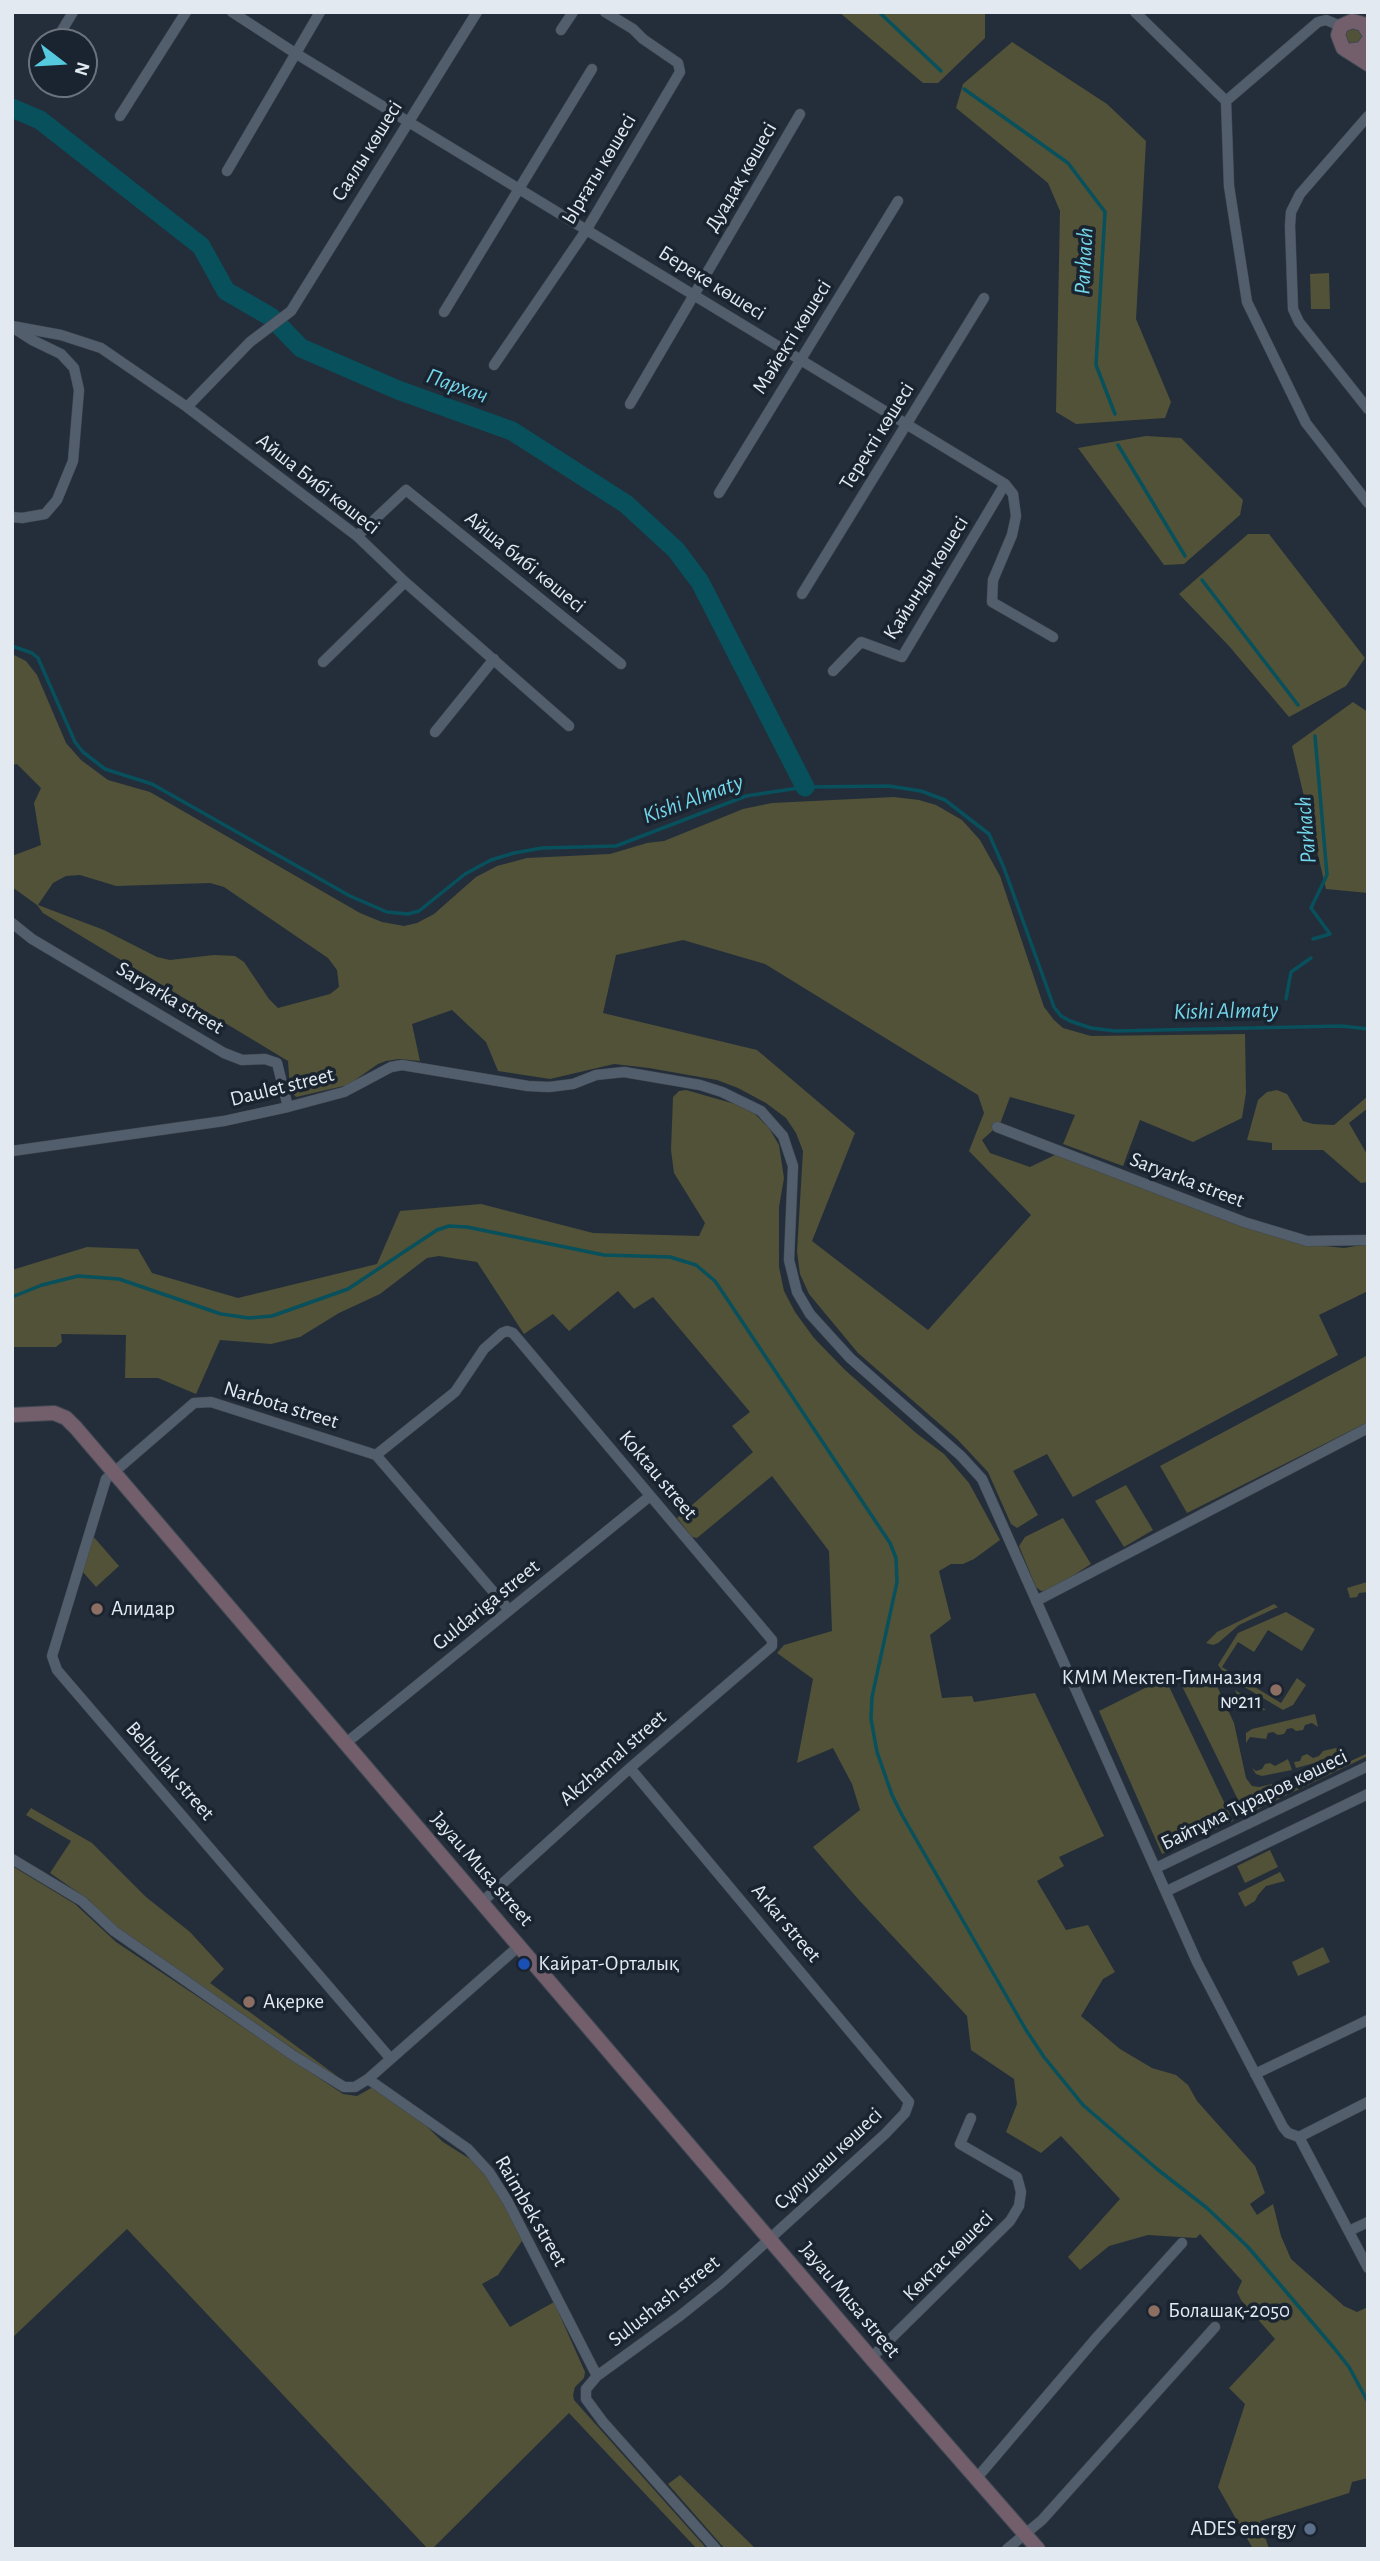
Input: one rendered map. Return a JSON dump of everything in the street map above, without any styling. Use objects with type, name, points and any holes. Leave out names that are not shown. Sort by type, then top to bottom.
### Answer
[{"type":"street","points":[[63,28],[73,12]]},
{"type":"street","points":[[120,116],[186,12]]},
{"type":"street","name":"Береке көшесі","points":[[232,12],[295,53],[1005,484]]},
{"type":"street","points":[[227,171],[320,12]]},
{"type":"street","name":"Саялы көшесі","points":[[187,407],[250,342],[291,311],[477,12]]},
{"type":"street","points":[[561,30],[573,12]]},
{"type":"street","name":"Ырғаты көшесі","points":[[495,365],[587,229],[680,67],[633,29],[605,12]]},
{"type":"street","points":[[1135,12],[1226,101],[1229,186],[1247,302],[1306,423],[1368,503]]},
{"type":"street","points":[[1226,101],[1318,22],[1326,20],[1342,26],[1352,21],[1358,22],[1367,34],[1362,49],[1347,51]]},
{"type":"street","points":[[1342,26],[1338,40],[1347,51],[1368,64]]},
{"type":"street","points":[[444,312],[592,69]]},
{"type":"street","name":"Дуадақ көшесі","points":[[630,404],[800,114]]},
{"type":"street","points":[[1368,116],[1300,194],[1293,207],[1290,226],[1293,309],[1299,321],[1368,409]]},
{"type":"street","name":"Мәйекті көшесі","points":[[719,493],[898,201]]},
{"type":"street","name":"Теректі көшесі","points":[[802,594],[984,299]]},
{"type":"street","points":[[12,326],[32,340],[61,354],[74,368],[79,390],[73,461],[57,500],[45,513],[22,518],[12,517]]},
{"type":"street","name":"Айша Бибі көшесі","points":[[12,326],[61,335],[102,348],[187,407],[358,536],[405,582],[569,726]]},
{"type":"street","points":[[1005,484],[1013,494],[1016,516],[1012,535],[993,580],[992,602],[1053,637]]},
{"type":"street","name":"Қайынды көшесі","points":[[833,671],[860,642],[902,657],[1005,484]]},
{"type":"street","name":"Айша бибі көшесі","points":[[358,536],[405,490],[621,664]]},
{"type":"street","points":[[323,662],[405,582]]},
{"type":"street","points":[[435,732],[494,659]]},
{"type":"street","name":"Saryarka street","points":[[12,923],[32,939],[224,1053],[242,1060],[265,1059],[278,1063],[288,1107]]},
{"type":"street","name":"Daulet street","points":[[12,1152],[224,1121],[288,1107],[344,1092],[384,1070],[402,1065],[528,1086],[559,1086],[624,1072],[700,1085],[744,1101],[761,1111],[774,1123],[789,1150],[793,1166],[789,1260],[797,1292],[810,1314],[850,1358],[974,1468],[997,1509],[1197,1962],[1283,2127],[1288,2133],[1299,2137],[1368,2267]]},
{"type":"street","name":"Saryarka street","points":[[997,1128],[1244,1222],[1277,1232],[1315,1242],[1368,1240]]},
{"type":"street","name":"Koktau street","points":[[376,1455],[448,1398],[461,1384],[484,1349],[502,1333],[510,1332],[518,1337],[772,1640],[772,1646]]},
{"type":"street","name":"Narbota street","points":[[113,1471],[194,1403],[203,1401],[376,1455]]},
{"type":"street","name":"Jayau Musa street","points":[[12,1415],[38,1412],[61,1415],[72,1423],[871,2358],[1038,2549]]},
{"type":"street","points":[[1036,1601],[1368,1428]]},
{"type":"street","points":[[376,1455],[509,1610]]},
{"type":"street","name":"Belbulak street","points":[[113,1471],[106,1479],[54,1651],[54,1665],[390,2058]]},
{"type":"street","name":"Guldariga street","points":[[346,1743],[650,1496]]},
{"type":"street","name":"Akzhamal street","points":[[482,1902],[630,1768],[772,1646]]},
{"type":"street","name":"Байтұма Тұраров көшесі","points":[[1157,1868],[1368,1766]]},
{"type":"street","name":"Arkar street","points":[[630,1768],[907,2098],[909,2105]]},
{"type":"street","name":"Байтұма Тұраров көшесі","points":[[1167,1891],[1368,1794]]},
{"type":"street","points":[[12,1859],[82,1901],[114,1931],[327,2078],[350,2087],[368,2079],[519,1946]]},
{"type":"street","points":[[1255,2074],[1368,2020]]},
{"type":"street","name":"Raimbek street","points":[[368,2079],[449,2135],[480,2161],[509,2202],[597,2376]]},
{"type":"street","points":[[1299,2137],[1368,2102]]},
{"type":"street","name":"Сұлушаш көшесі","points":[[770,2239],[886,2134],[909,2105]]},
{"type":"street","name":"Көктас көшесі","points":[[871,2358],[1010,2221],[1019,2206],[1021,2192],[1017,2177],[960,2144],[971,2118]]},
{"type":"street","points":[[1349,2231],[1368,2222]]},
{"type":"street","name":"Sulushash street","points":[[716,2549],[603,2422],[585,2394],[588,2384],[597,2376],[681,2315],[770,2239]]},
{"type":"street","points":[[976,2479],[1097,2337],[1182,2243]]},
{"type":"street","points":[[1007,2549],[1042,2520],[1215,2327]]},
{"type":"green space","points":[[839,12],[985,12],[985,38],[938,83],[923,83]]},
{"type":"green space","points":[[1353,26],[1363,33],[1363,40],[1348,47],[1343,34]]},
{"type":"green space","points":[[1012,42],[1107,104],[1146,141],[1136,319],[1171,402],[1165,418],[1076,424],[1056,412],[1060,211],[1048,183],[956,108],[963,84]]},
{"type":"green space","points":[[1329,273],[1330,309],[1311,309],[1310,274]]},
{"type":"green space","points":[[1146,436],[1181,438],[1243,500],[1240,515],[1184,564],[1164,565],[1078,448]]},
{"type":"green space","points":[[1248,534],[1269,534],[1365,658],[1346,686],[1289,717],[1229,646],[1179,594]]},
{"type":"green space","points":[[12,654],[26,661],[37,675],[66,743],[81,760],[108,780],[150,792],[360,913],[382,922],[404,926],[434,914],[476,877],[497,866],[527,858],[610,854],[664,841],[743,809],[772,803],[894,797],[936,805],[962,820],[980,840],[1000,876],[1044,1007],[1063,1028],[1091,1036],[1245,1034],[1246,1093],[1242,1118],[1193,1142],[1140,1120],[1123,1166],[1063,1144],[1075,1115],[1010,1097],[1000,1124],[982,1140],[990,1153],[1030,1167],[1057,1154],[1296,1243],[1344,1248],[1368,1244],[1368,1291],[1319,1315],[1338,1355],[1073,1497],[1047,1454],[1013,1471],[1038,1515],[1017,1528],[1011,1524],[988,1472],[957,1439],[858,1353],[809,1294],[800,1274],[797,1252],[803,1151],[786,1118],[766,1103],[717,1080],[649,1068],[614,1064],[550,1079],[498,1071],[486,1042],[452,1010],[412,1024],[420,1061],[386,1061],[348,1085],[296,1097],[290,1090],[288,1061],[43,913],[37,905],[12,887],[12,856],[41,845],[34,803],[41,788],[17,764],[12,765]],"holes":[[[80,875],[116,886],[210,883],[224,887],[328,958],[337,970],[339,987],[330,994],[278,1008],[244,962],[235,956],[214,955],[170,960],[157,957],[104,930],[38,905],[53,883],[66,876]],[[683,940],[765,964],[978,1095],[984,1113],[969,1151],[1031,1215],[928,1330],[812,1241],[855,1133],[757,1050],[603,1013],[616,955]]]},
{"type":"green space","name":"Parhach","points":[[1353,702],[1368,712],[1368,893],[1326,889],[1292,746]]},
{"type":"green space","points":[[686,1090],[735,1104],[755,1114],[769,1128],[779,1145],[784,1178],[779,1207],[779,1267],[784,1291],[795,1312],[814,1338],[845,1370],[916,1433],[944,1454],[969,1483],[1000,1540],[974,1559],[963,1564],[951,1564],[939,1571],[951,1619],[930,1635],[942,1698],[972,1696],[974,1702],[1035,1693],[1104,1836],[1059,1857],[1064,1866],[1037,1881],[1066,1930],[1088,1925],[1115,1972],[1103,1979],[1081,2016],[1120,2049],[1152,2068],[1176,2075],[1188,2085],[1197,2101],[1255,2166],[1265,2193],[1250,2204],[1257,2215],[1273,2204],[1281,2236],[1291,2259],[1344,2306],[1357,2312],[1368,2307],[1368,2478],[1352,2482],[1349,2493],[1260,2521],[1269,2549],[1253,2549],[1218,2487],[1245,2404],[1229,2388],[1275,2339],[1241,2300],[1237,2292],[1242,2281],[1200,2234],[1196,2238],[1148,2235],[1109,2246],[1080,2270],[1068,2257],[1120,2199],[1061,2136],[1041,2153],[1006,2132],[1017,2104],[1014,2079],[971,2050],[967,2016],[813,1847],[860,1810],[852,1784],[833,1748],[797,1763],[813,1679],[777,1653],[784,1645],[832,1631],[829,1551],[772,1476],[697,1538],[692,1537],[677,1518],[753,1452],[732,1426],[750,1412],[653,1297],[634,1309],[618,1291],[569,1331],[553,1314],[524,1334],[477,1262],[439,1256],[427,1258],[380,1294],[339,1313],[300,1337],[271,1344],[220,1340],[196,1394],[158,1378],[125,1378],[126,1335],[61,1334],[62,1342],[56,1347],[12,1347],[12,1270],[87,1247],[138,1249],[152,1273],[238,1298],[377,1264],[400,1211],[481,1204],[593,1233],[699,1236],[705,1223],[674,1173],[671,1150],[673,1097],[679,1091]]},
{"type":"green space","points":[[1277,1090],[1287,1094],[1303,1121],[1313,1124],[1334,1125],[1368,1096],[1368,1108],[1349,1123],[1368,1156],[1368,1182],[1361,1183],[1323,1150],[1272,1150],[1272,1143],[1247,1140],[1258,1100],[1267,1092]]},
{"type":"green space","points":[[1368,1355],[1368,1422],[1187,1513],[1160,1466]]},
{"type":"green space","points":[[1126,1485],[1153,1530],[1124,1547],[1095,1501]]},
{"type":"green space","points":[[1063,1518],[1091,1564],[1051,1590],[1041,1591],[1036,1587],[1019,1546],[1025,1537]]},
{"type":"green space","points":[[92,1535],[119,1566],[96,1587],[82,1571]]},
{"type":"green space","points":[[1367,1582],[1368,1592],[1350,1598],[1347,1588]]},
{"type":"green space","points":[[1274,1604],[1278,1607],[1239,1625],[1218,1643],[1206,1643],[1217,1632]]},
{"type":"green space","points":[[1286,1612],[1315,1629],[1302,1651],[1268,1630],[1254,1652],[1238,1642],[1222,1667],[1281,1703],[1297,1678],[1306,1685],[1293,1705],[1283,1710],[1226,1676],[1218,1665],[1238,1633]]},
{"type":"green space","points":[[1210,1671],[1234,1723],[1246,1778],[1252,1786],[1259,1787],[1329,1771],[1368,1753],[1368,1756],[1252,1812],[1242,1808],[1181,1684]]},
{"type":"green space","points":[[1165,1678],[1233,1821],[1162,1854],[1099,1711]]},
{"type":"green space","points":[[1235,1690],[1266,1710],[1247,1711],[1241,1705]]},
{"type":"green space","points":[[1315,1714],[1318,1727],[1312,1723],[1305,1725],[1303,1730],[1296,1731],[1292,1728],[1287,1729],[1284,1734],[1268,1733],[1266,1739],[1250,1737],[1246,1743],[1246,1733],[1252,1729]]},
{"type":"green space","points":[[1340,1747],[1337,1757],[1296,1768],[1294,1762],[1300,1761],[1302,1756],[1307,1754],[1313,1758],[1323,1751]]},
{"type":"green space","points":[[1288,1759],[1292,1770],[1262,1776],[1256,1774],[1252,1768],[1256,1771],[1262,1769],[1265,1764],[1275,1766]]},
{"type":"green space","points":[[31,1808],[92,1843],[146,1897],[190,1932],[224,1969],[210,1983],[337,2076],[327,2072],[109,1923],[89,1900],[50,1873],[71,1841],[26,1815]]},
{"type":"green space","points":[[1270,1850],[1278,1867],[1245,1883],[1237,1866]]},
{"type":"green space","points":[[12,1866],[75,1904],[116,1942],[343,2094],[357,2096],[373,2087],[420,2120],[443,2142],[481,2166],[524,2238],[498,2275],[482,2284],[510,2327],[554,2302],[585,2372],[584,2378],[575,2387],[574,2400],[707,2549],[697,2549],[569,2413],[432,2549],[428,2549],[127,2229],[12,2338]]},
{"type":"green space","points":[[1280,1872],[1285,1881],[1266,1886],[1255,1901],[1245,1907],[1238,1893]]},
{"type":"green space","points":[[1323,1947],[1330,1962],[1298,1976],[1292,1962]]},
{"type":"green space","points":[[680,2475],[756,2549],[725,2549],[668,2484]]},
{"type":"waterway","name":"Parhach","points":[[879,12],[941,71]]},
{"type":"waterway","name":"Parhach","points":[[964,89],[1068,163],[1105,212],[1096,365],[1115,414]]},
{"type":"waterway","name":"Пархач","points":[[12,108],[40,120],[201,246],[226,291],[271,317],[301,348],[398,390],[512,431],[626,504],[676,550],[700,582],[805,787]]},
{"type":"waterway","name":"Parhach","points":[[1118,445],[1185,556]]},
{"type":"waterway","name":"Parhach","points":[[1202,580],[1298,705]]},
{"type":"waterway","name":"Kіshі Almaty","points":[[12,646],[38,658],[75,742],[105,769],[152,784],[350,896],[387,912],[408,914],[419,911],[465,874],[491,860],[514,853],[542,848],[616,846],[746,796],[805,787],[889,786],[921,791],[945,800],[989,834],[1054,1007],[1061,1016],[1070,1021],[1091,1028],[1115,1031],[1342,1026],[1368,1029]]},
{"type":"waterway","name":"Parhach","points":[[1313,939],[1330,934],[1311,908],[1327,875],[1315,736]]},
{"type":"waterway","name":"Parhach","points":[[1286,999],[1291,972],[1311,958]]},
{"type":"waterway","points":[[12,1297],[42,1285],[78,1276],[119,1279],[221,1314],[249,1318],[272,1316],[348,1289],[437,1230],[449,1226],[467,1227],[604,1255],[670,1257],[696,1265],[715,1281],[890,1543],[896,1558],[897,1582],[872,1697],[871,1719],[877,1752],[902,1815],[1026,2030],[1083,2105],[1207,2208],[1248,2247],[1349,2367],[1368,2402]]},
{"type":"place","name":"Алидар","points":[[97,1609]]},
{"type":"place","name":"КММ Мектеп-Гимназия №211","points":[[1276,1690]]},
{"type":"place","name":"Кайрат-Орталық","points":[[524,1964]]},
{"type":"place","name":"Ақерке","points":[[249,2002]]},
{"type":"place","name":"Болашақ-2050","points":[[1154,2311]]},
{"type":"place","name":"ADES energy","points":[[1310,2529]]}]
